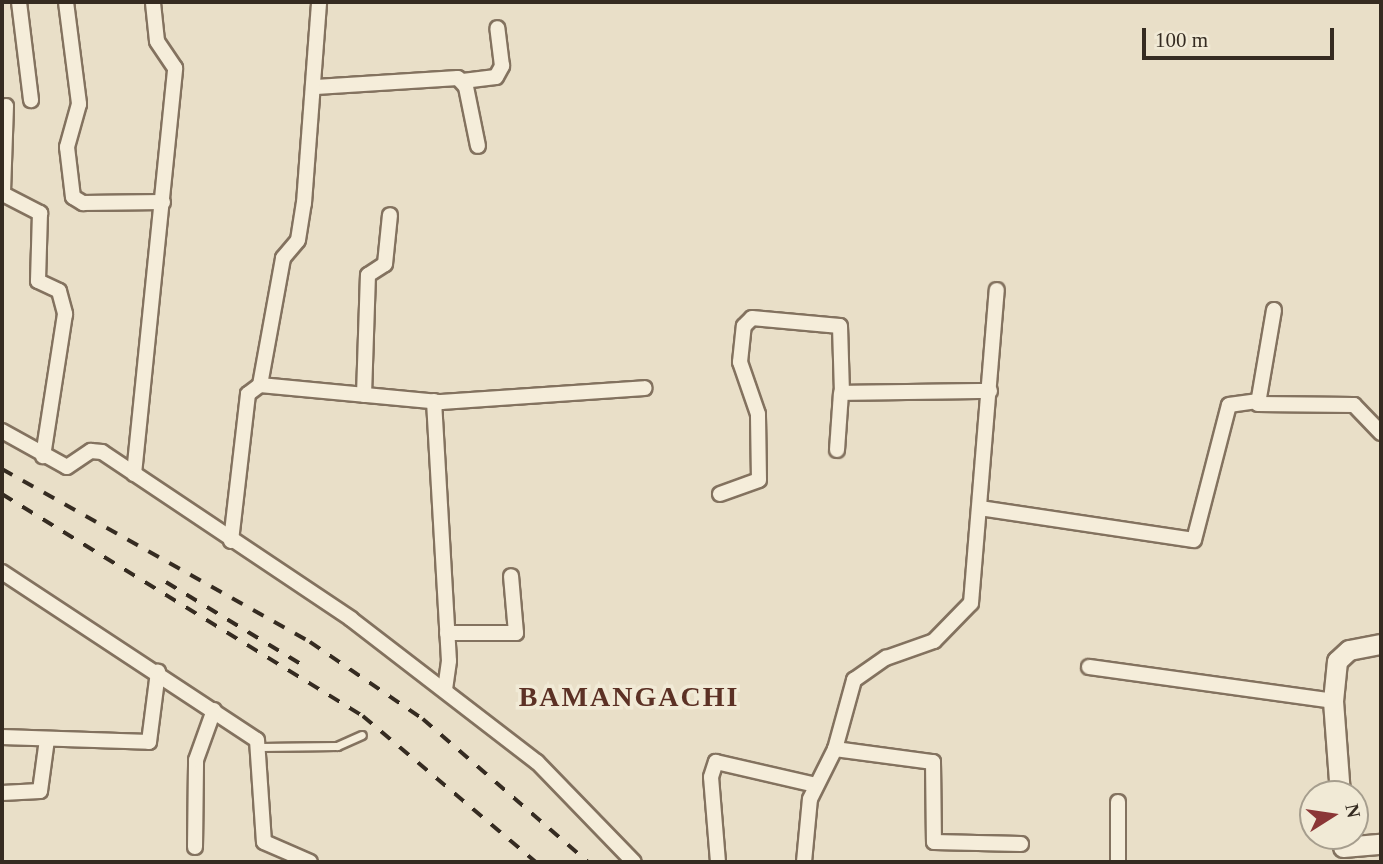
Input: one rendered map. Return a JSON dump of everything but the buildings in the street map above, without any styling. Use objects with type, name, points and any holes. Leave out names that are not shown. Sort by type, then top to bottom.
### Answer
[{"type":"street","points":[[19,2],[31,100]]},
{"type":"street","points":[[66,2],[79,104],[67,147],[73,197],[83,203],[163,202]]},
{"type":"street","points":[[134,474],[175,68],[157,41],[153,2]]},
{"type":"street","points":[[260,385],[283,258],[299,236],[316,87],[313,39],[319,2]]},
{"type":"street","points":[[316,87],[463,81],[496,77],[502,66],[497,28]]},
{"type":"street","points":[[463,81],[478,146]]},
{"type":"street","points":[[6,106],[3,179],[5,200],[33,204],[40,213],[38,281],[59,291],[65,314],[43,456]]},
{"type":"street","points":[[364,395],[368,275],[385,264],[390,215]]},
{"type":"street","points":[[804,862],[816,785],[835,749],[856,677],[934,641],[967,612],[980,508],[998,290]]},
{"type":"street","points":[[1256,401],[1274,310]]},
{"type":"street","points":[[720,494],[751,486],[760,474],[758,414],[740,362],[747,321],[840,326],[841,393],[836,450]]},
{"type":"street","points":[[231,541],[248,394],[260,385],[434,401],[645,388]]},
{"type":"street","points":[[841,393],[990,391]]},
{"type":"street","points":[[434,401],[447,633],[445,690]]},
{"type":"street","points":[[980,508],[1194,540],[1229,405],[1256,401],[1354,405],[1381,433]]},
{"type":"street","points":[[2,431],[43,456],[74,467],[96,450],[351,619],[445,690],[565,787],[634,862]]},
{"type":"street","points":[[447,633],[516,633],[511,576]]},
{"type":"street","points":[[2,577],[158,672],[214,710],[261,747],[264,842],[310,862]]},
{"type":"street","points":[[1339,780],[1332,701],[1344,652],[1381,644]]},
{"type":"street","points":[[1089,667],[1332,701]]},
{"type":"street","points":[[2,737],[149,742],[158,672]]},
{"type":"street","points":[[195,847],[196,760],[214,710]]},
{"type":"street","points":[[2,793],[40,791],[47,739]]},
{"type":"street","points":[[835,749],[933,762],[934,842],[1021,844]]},
{"type":"street","points":[[718,862],[711,777],[716,762],[816,785]]},
{"type":"street","points":[[1118,802],[1118,862]]},
{"type":"lane","points":[[261,747],[337,746],[362,735]]},
{"type":"railway","points":[[2,469],[310,642],[423,719],[588,862]]},
{"type":"railway","points":[[2,494],[363,716],[536,862]]},
{"type":"railway","points":[[166,582],[309,669]]},
{"type":"district","name":"BAMANGACHI","points":[[629,697]]}]
